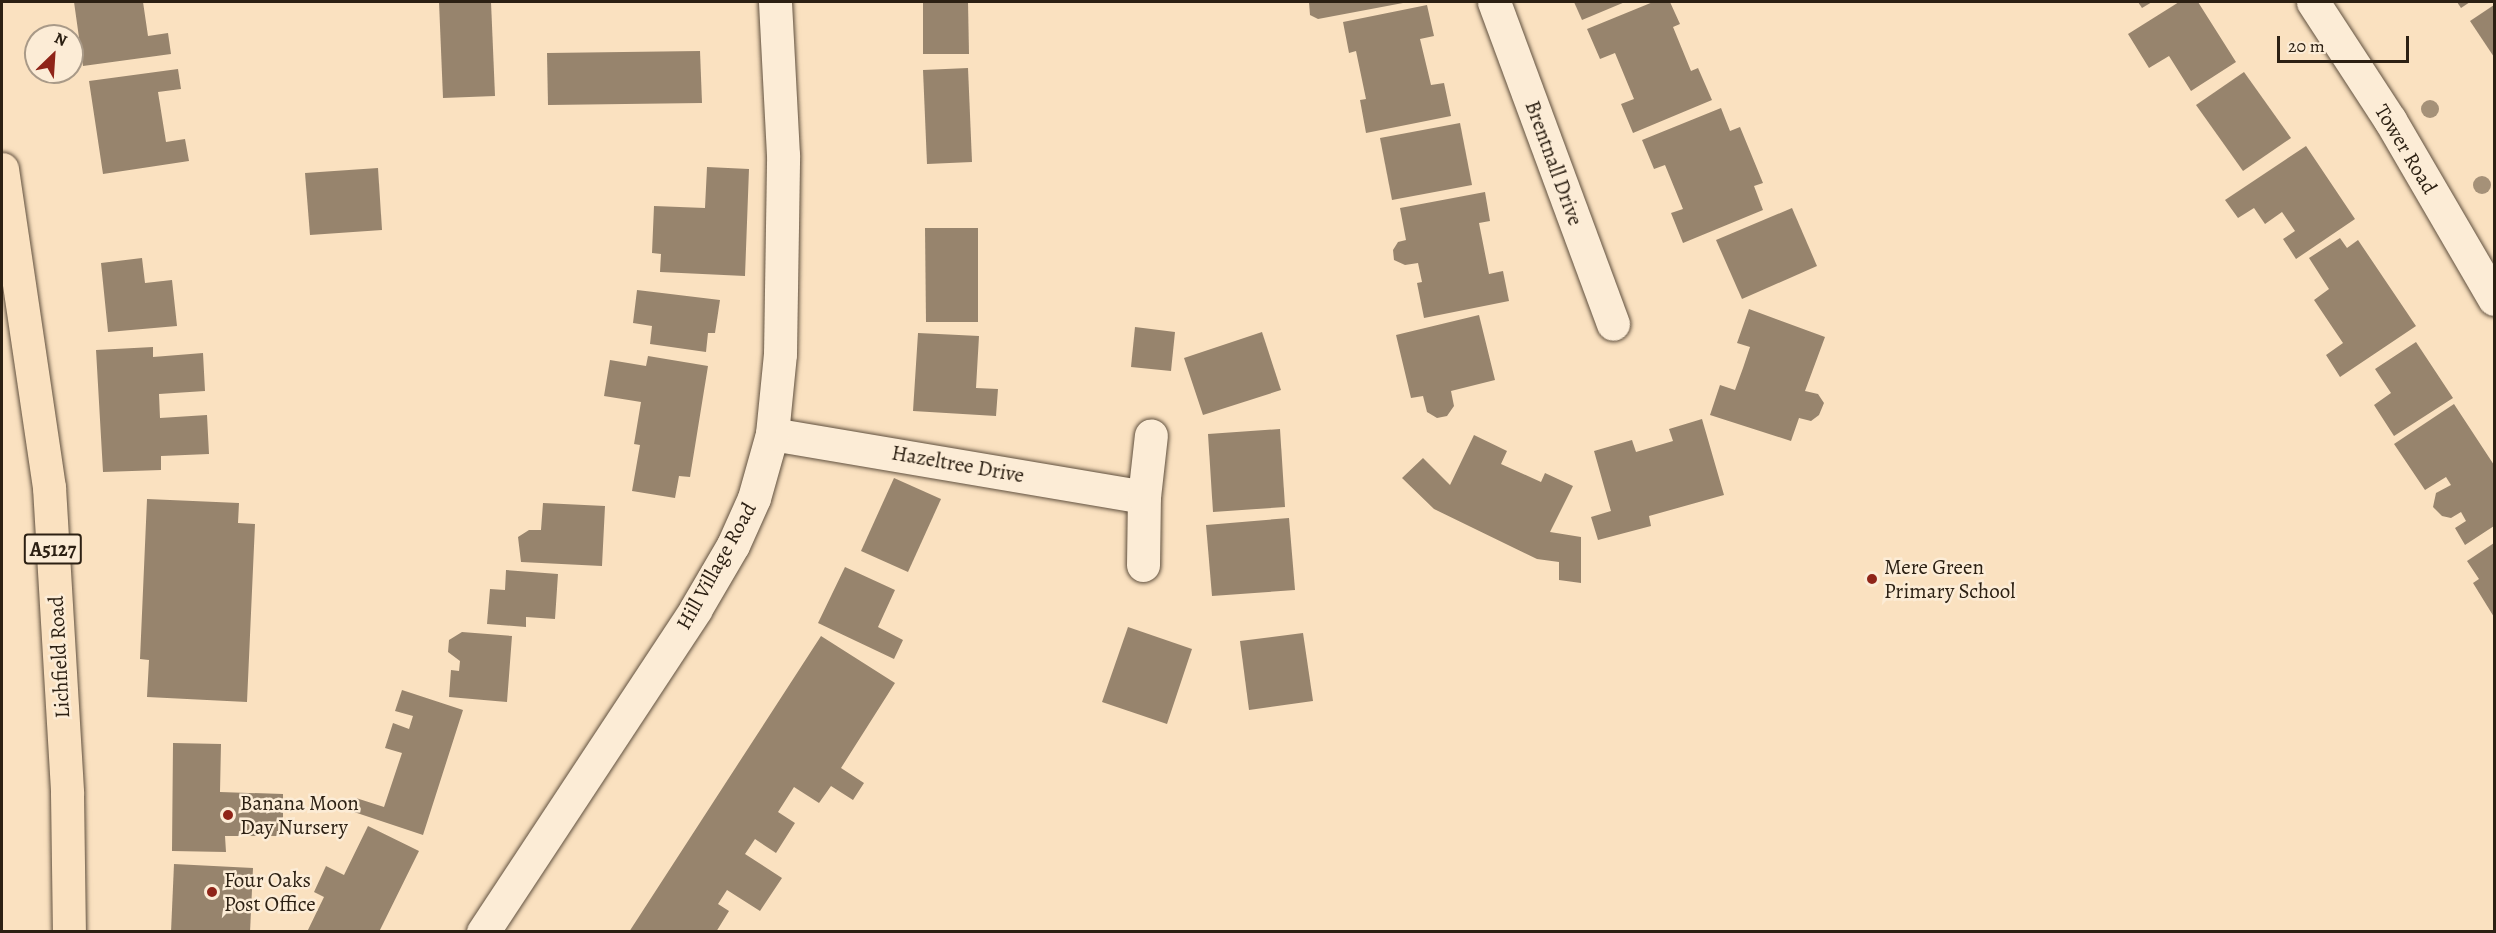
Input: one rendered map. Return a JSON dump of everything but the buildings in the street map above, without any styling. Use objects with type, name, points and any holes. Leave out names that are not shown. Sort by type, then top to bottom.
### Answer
[{"type":"main road","name":"Lichfield Road","points":[[2,169],[7,231],[49,487],[68,793],[69,932]]},
{"type":"street","name":"Hill Village Road","points":[[483,932],[695,610],[733,545],[754,498],[772,434],[780,354],[783,155],[775,2]]},
{"type":"street","name":"Brentnall Drive","points":[[1494,2],[1613,324]]},
{"type":"street","name":"Tower Road","points":[[2313,2],[2390,120],[2494,298]]},
{"type":"street","name":"Hazeltree Drive","points":[[772,434],[1144,497]]},
{"type":"street","points":[[1143,565],[1144,497],[1151,435]]},
{"type":"place","name":"Mere Green Primary School","points":[[1872,579]]},
{"type":"place","name":"Banana Moon Day Nursery","points":[[228,815]]},
{"type":"place","name":"Four Oaks Post Office","points":[[212,892]]}]
